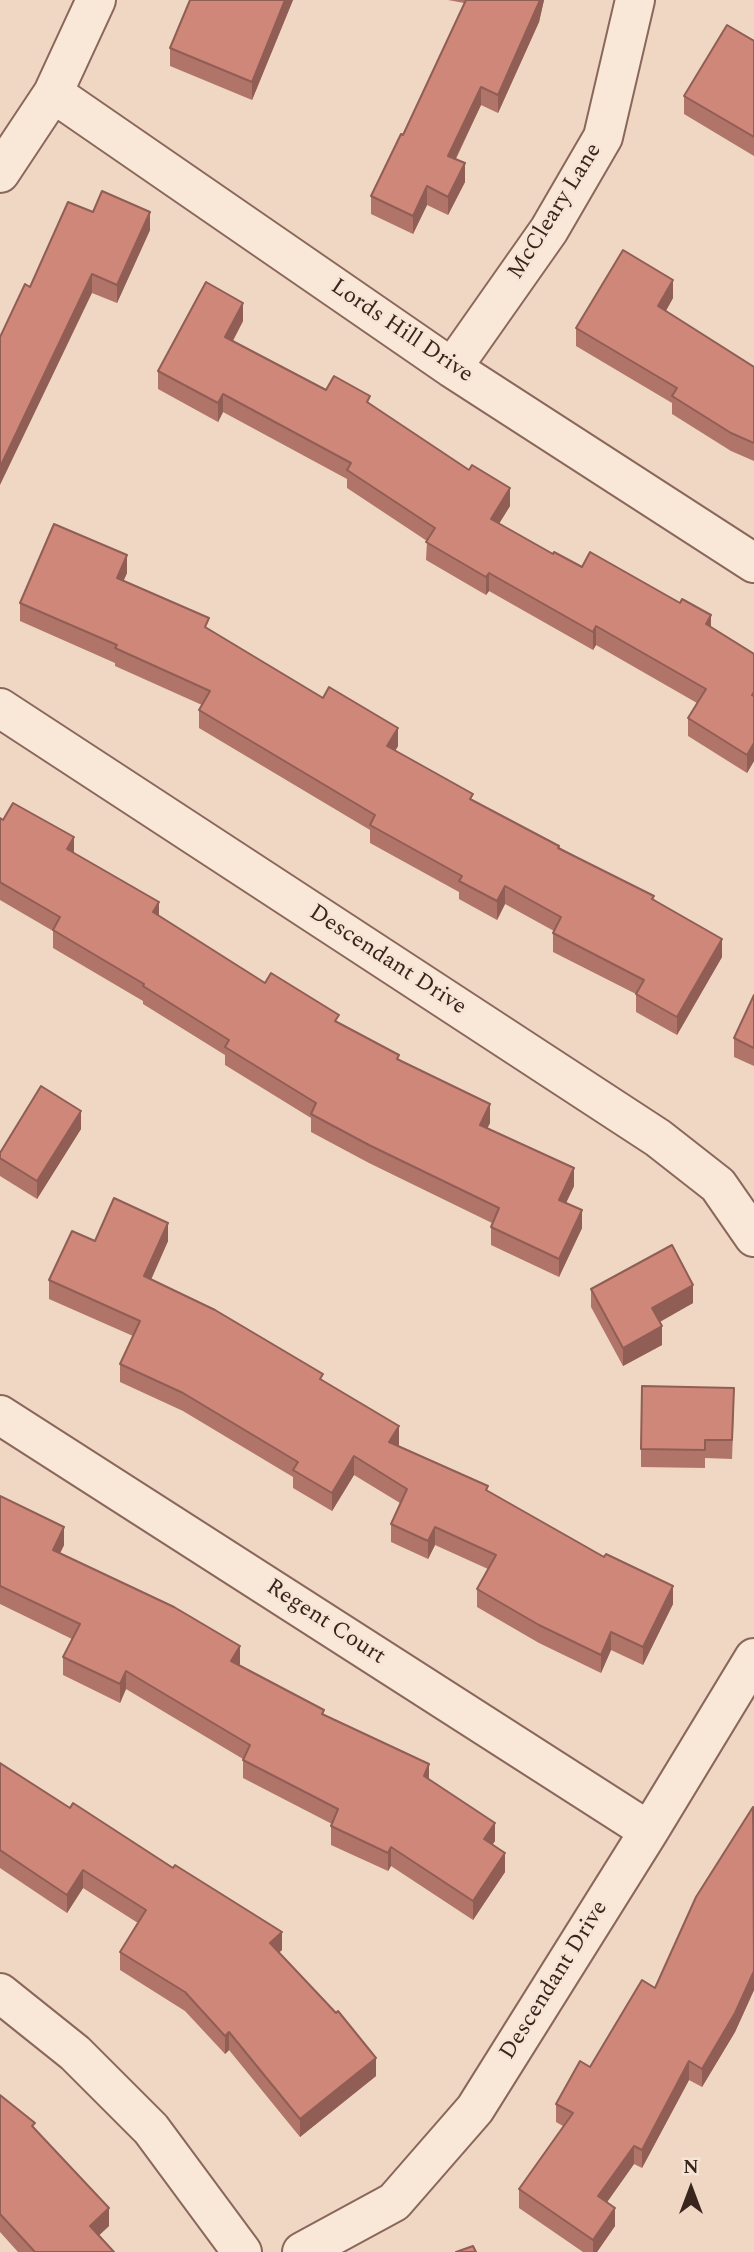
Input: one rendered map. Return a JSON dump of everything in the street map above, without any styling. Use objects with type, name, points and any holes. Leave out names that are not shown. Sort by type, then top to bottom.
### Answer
[{"type":"street","points":[[0,173],[53,93],[96,0]]},
{"type":"street","name":"McCleary Lane","points":[[452,368],[548,230],[603,137],[635,0]]},
{"type":"street","name":"Lords Hill Drive","points":[[53,93],[452,368],[754,564]]},
{"type":"street","name":"Descendant Drive","points":[[0,708],[657,1138],[718,1185],[754,1237]]},
{"type":"street","name":"Regent Court","points":[[0,1415],[649,1831]]},
{"type":"street","name":"Descendant Drive","points":[[302,2252],[394,2202],[475,2109],[754,1658]]},
{"type":"street","points":[[0,1993],[75,2053],[151,2129],[243,2252]]},
{"type":"building","points":[[190,0],[285,0],[252,82],[170,48]]},
{"type":"building","points":[[466,0],[540,0],[498,95],[481,87],[448,156],[465,163],[448,197],[427,186],[413,216],[371,196],[401,134],[403,135]]},
{"type":"building","points":[[727,25],[754,41],[754,137],[684,96]]},
{"type":"building","points":[[102,191],[150,212],[117,285],[92,274],[0,467],[0,337],[25,284],[30,287],[68,202],[93,212]]},
{"type":"building","points":[[623,250],[673,280],[658,306],[754,367],[754,443],[731,433],[672,396],[677,388],[576,328]]},
{"type":"building","points":[[206,282],[243,303],[225,337],[326,390],[334,376],[370,396],[367,402],[469,470],[472,465],[510,488],[491,519],[582,567],[590,552],[680,603],[682,599],[711,615],[706,624],[754,654],[754,743],[747,755],[688,718],[706,689],[596,626],[593,632],[489,573],[486,577],[426,542],[435,528],[347,470],[351,463],[223,394],[218,403],[158,371]]},
{"type":"building","points":[[54,524],[127,555],[117,578],[209,618],[205,627],[323,698],[329,687],[398,728],[387,746],[473,794],[470,799],[559,846],[558,848],[654,896],[652,899],[722,939],[677,1017],[636,994],[644,980],[553,933],[561,917],[505,886],[497,901],[459,881],[462,876],[370,825],[375,815],[199,710],[210,691],[115,648],[117,645],[20,603]]},
{"type":"building","points":[[13,803],[74,837],[67,849],[159,902],[153,912],[265,983],[271,973],[339,1015],[335,1021],[399,1055],[397,1059],[490,1104],[480,1125],[574,1168],[559,1200],[582,1210],[559,1259],[491,1227],[499,1208],[311,1114],[316,1103],[225,1047],[229,1040],[143,986],[144,984],[53,930],[60,917],[0,882],[0,818],[3,820]]},
{"type":"building","points":[[754,995],[754,1048],[734,1038]]},
{"type":"building","points":[[41,1086],[81,1111],[37,1181],[0,1158],[0,1153]]},
{"type":"building","points":[[114,1198],[168,1223],[144,1276],[215,1310],[323,1374],[320,1379],[399,1426],[389,1442],[488,1486],[486,1490],[604,1557],[606,1554],[673,1586],[643,1647],[611,1632],[601,1655],[539,1625],[477,1589],[496,1555],[435,1527],[428,1541],[391,1524],[407,1489],[354,1456],[332,1493],[293,1470],[298,1462],[183,1393],[120,1364],[140,1321],[49,1280],[72,1231],[95,1241]]},
{"type":"building","points":[[672,1245],[693,1285],[652,1308],[662,1326],[623,1348],[591,1289]]},
{"type":"building","points":[[642,1386],[734,1388],[732,1440],[705,1440],[705,1450],[641,1449]]},
{"type":"building","points":[[0,1496],[64,1527],[53,1550],[174,1607],[240,1646],[231,1661],[324,1710],[322,1714],[429,1764],[424,1776],[495,1823],[484,1839],[505,1853],[473,1901],[391,1847],[388,1853],[331,1826],[338,1809],[243,1760],[250,1745],[126,1671],[120,1684],[63,1657],[80,1624],[0,1586]]},
{"type":"building","points":[[0,1763],[70,1808],[73,1803],[173,1868],[175,1865],[282,1932],[270,1943],[336,2013],[338,2011],[376,2058],[300,2119],[229,2032],[225,2036],[185,1992],[120,1952],[146,1910],[83,1870],[67,1895],[0,1850]]},
{"type":"building","points":[[753,1807],[754,1971],[735,2013],[702,2069],[689,2061],[642,2150],[634,2146],[598,2196],[615,2208],[593,2240],[519,2189],[573,2113],[556,2104],[580,2061],[590,2067],[642,1980],[655,1988],[696,1897]]},
{"type":"building","points":[[0,2095],[35,2123],[32,2126],[109,2208],[90,2226],[114,2252],[35,2252],[0,2214]]},
{"type":"building","points":[[473,2246],[476,2252],[456,2252]]}]
